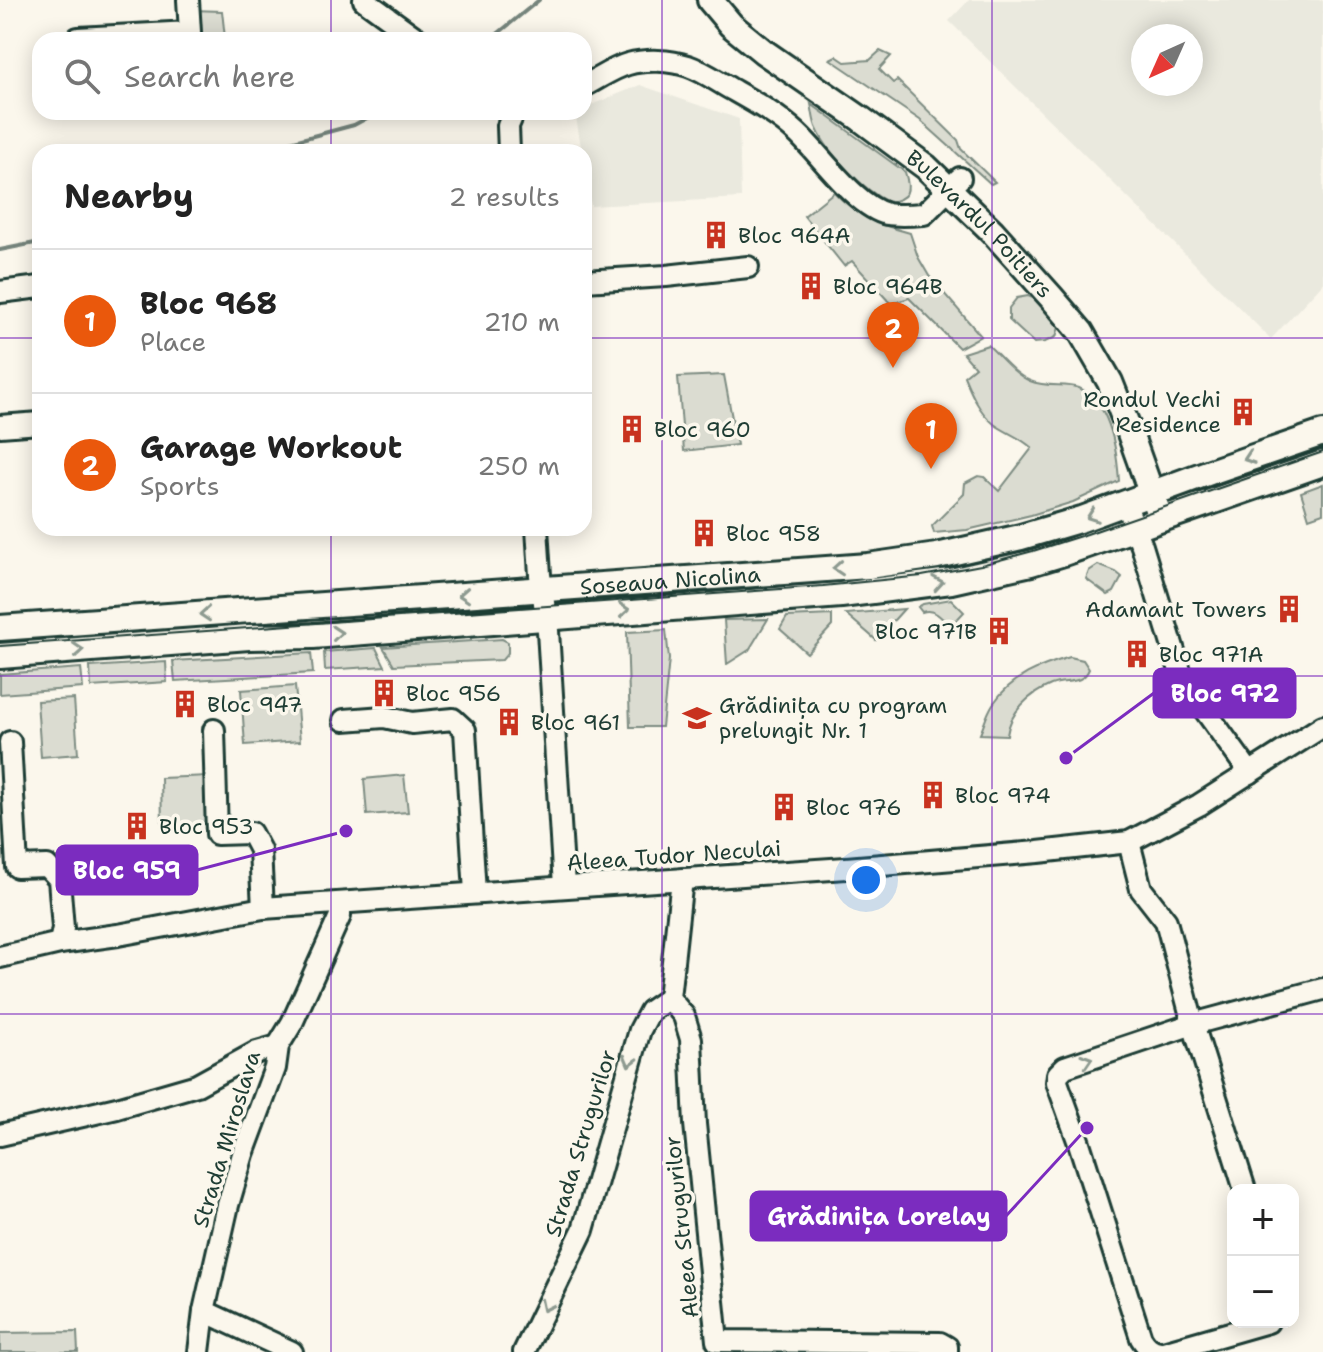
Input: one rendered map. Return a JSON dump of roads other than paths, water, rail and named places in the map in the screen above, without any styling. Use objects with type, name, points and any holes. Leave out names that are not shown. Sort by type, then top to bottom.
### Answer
[{"type":"main road","name":"Bulevardul Poitiers","points":[[710,0],[731,25],[764,52],[905,133],[937,157],[955,183],[1025,245],[1095,326],[1122,373],[1167,518]]},
{"type":"main road","name":"Bulevardul Poitiers","points":[[729,0],[743,16],[820,82]]},
{"type":"main road","name":"Șoseaua Nicolina","points":[[0,628],[908,561],[980,547],[1082,519],[1323,433]]},
{"type":"main road","name":"Șoseaua Nicolina","points":[[0,656],[249,637],[313,636],[841,595],[929,585],[1031,563],[1323,463]]},
{"type":"street","points":[[188,0],[190,32]]},
{"type":"street","points":[[364,0],[407,32]]},
{"type":"street","points":[[592,82],[625,64],[645,61],[688,66],[796,132],[850,189],[869,206],[883,213],[924,214],[955,183]]},
{"type":"street","points":[[509,144],[511,120]]},
{"type":"street","points":[[592,280],[748,267]]},
{"type":"street","points":[[0,292],[32,288]]},
{"type":"street","points":[[0,426],[32,424]]},
{"type":"street","points":[[1125,503],[1181,674],[1250,773]]},
{"type":"street","points":[[538,536],[564,886]]},
{"type":"street","points":[[344,720],[384,717],[412,723],[453,719],[465,730],[475,893]]},
{"type":"street","name":"Aleea Tudor Neculai","points":[[0,957],[60,943],[263,908],[1038,852],[1129,842],[1199,805],[1323,726]]},
{"type":"street","points":[[214,730],[217,834],[251,833],[260,850],[263,908]]},
{"type":"street","points":[[10,742],[17,867],[47,866],[59,879],[63,928],[60,943]]},
{"type":"street","points":[[1129,842],[1141,889],[1166,921],[1193,1024],[1243,1184]]},
{"type":"street","points":[[669,998],[682,879]]},
{"type":"street","name":"Strada Miroslava","points":[[199,1352],[204,1311],[243,1154],[275,1068],[278,1046],[292,1023],[340,916],[340,903]]},
{"type":"street","points":[[1247,1328],[1162,1352],[1153,1351],[1146,1345],[1141,1338],[1057,1082],[1058,1074],[1061,1069],[1193,1024],[1323,989]]},
{"type":"street","name":"Aleea Strugurilor","points":[[669,998],[684,1016],[691,1039],[695,1124],[718,1346],[940,1343],[953,1350]]},
{"type":"street","name":"Strada Strugurilor","points":[[524,1352],[583,1230],[640,1030],[650,1011],[669,998]]},
{"type":"street","points":[[0,1135],[117,1108],[197,1085],[257,1052],[278,1046]]},
{"type":"street","points":[[204,1311],[292,1352]]},
{"type":"street","points":[[1237,1331],[1243,1352]]},
{"type":"waterway","points":[[500,32],[539,0]]},
{"type":"waterway","points":[[283,144],[363,120]]},
{"type":"waterway","points":[[0,250],[32,244]]},
{"type":"tram line","points":[[0,646],[823,586],[922,576],[1033,551],[1323,452]]},
{"type":"place","name":"Bloc 964A","points":[[716,235]]},
{"type":"place","name":"Bloc 964B","points":[[811,286]]},
{"type":"place","name":"Garage Workout","points":[[893,368]]},
{"type":"place","name":"Rondul Vechi Residence","points":[[1243,412]]},
{"type":"place","name":"Bloc 960","points":[[632,429]]},
{"type":"place","name":"Bloc 968","points":[[931,469]]},
{"type":"place","name":"Bloc 958","points":[[704,533]]},
{"type":"place","name":"Adamant Towers","points":[[1289,609]]},
{"type":"place","name":"Bloc 971B","points":[[999,631]]},
{"type":"place","name":"Bloc 971A","points":[[1137,654]]},
{"type":"place","name":"Bloc 956","points":[[384,693]]},
{"type":"place","name":"Bloc 947","points":[[185,704]]},
{"type":"place","name":"Grădinița cu program prelungit Nr. 1","points":[[697,718]]},
{"type":"place","name":"Bloc 961","points":[[509,722]]},
{"type":"place","name":"Bloc 972","points":[[1066,758]]},
{"type":"place","name":"Bloc 974","points":[[933,795]]},
{"type":"place","name":"Bloc 976","points":[[784,807]]},
{"type":"place","name":"Bloc 953","points":[[137,826]]},
{"type":"place","name":"Bloc 959","points":[[346,831]]},
{"type":"place","name":"Grădinița Lorelay","points":[[1087,1128]]}]
